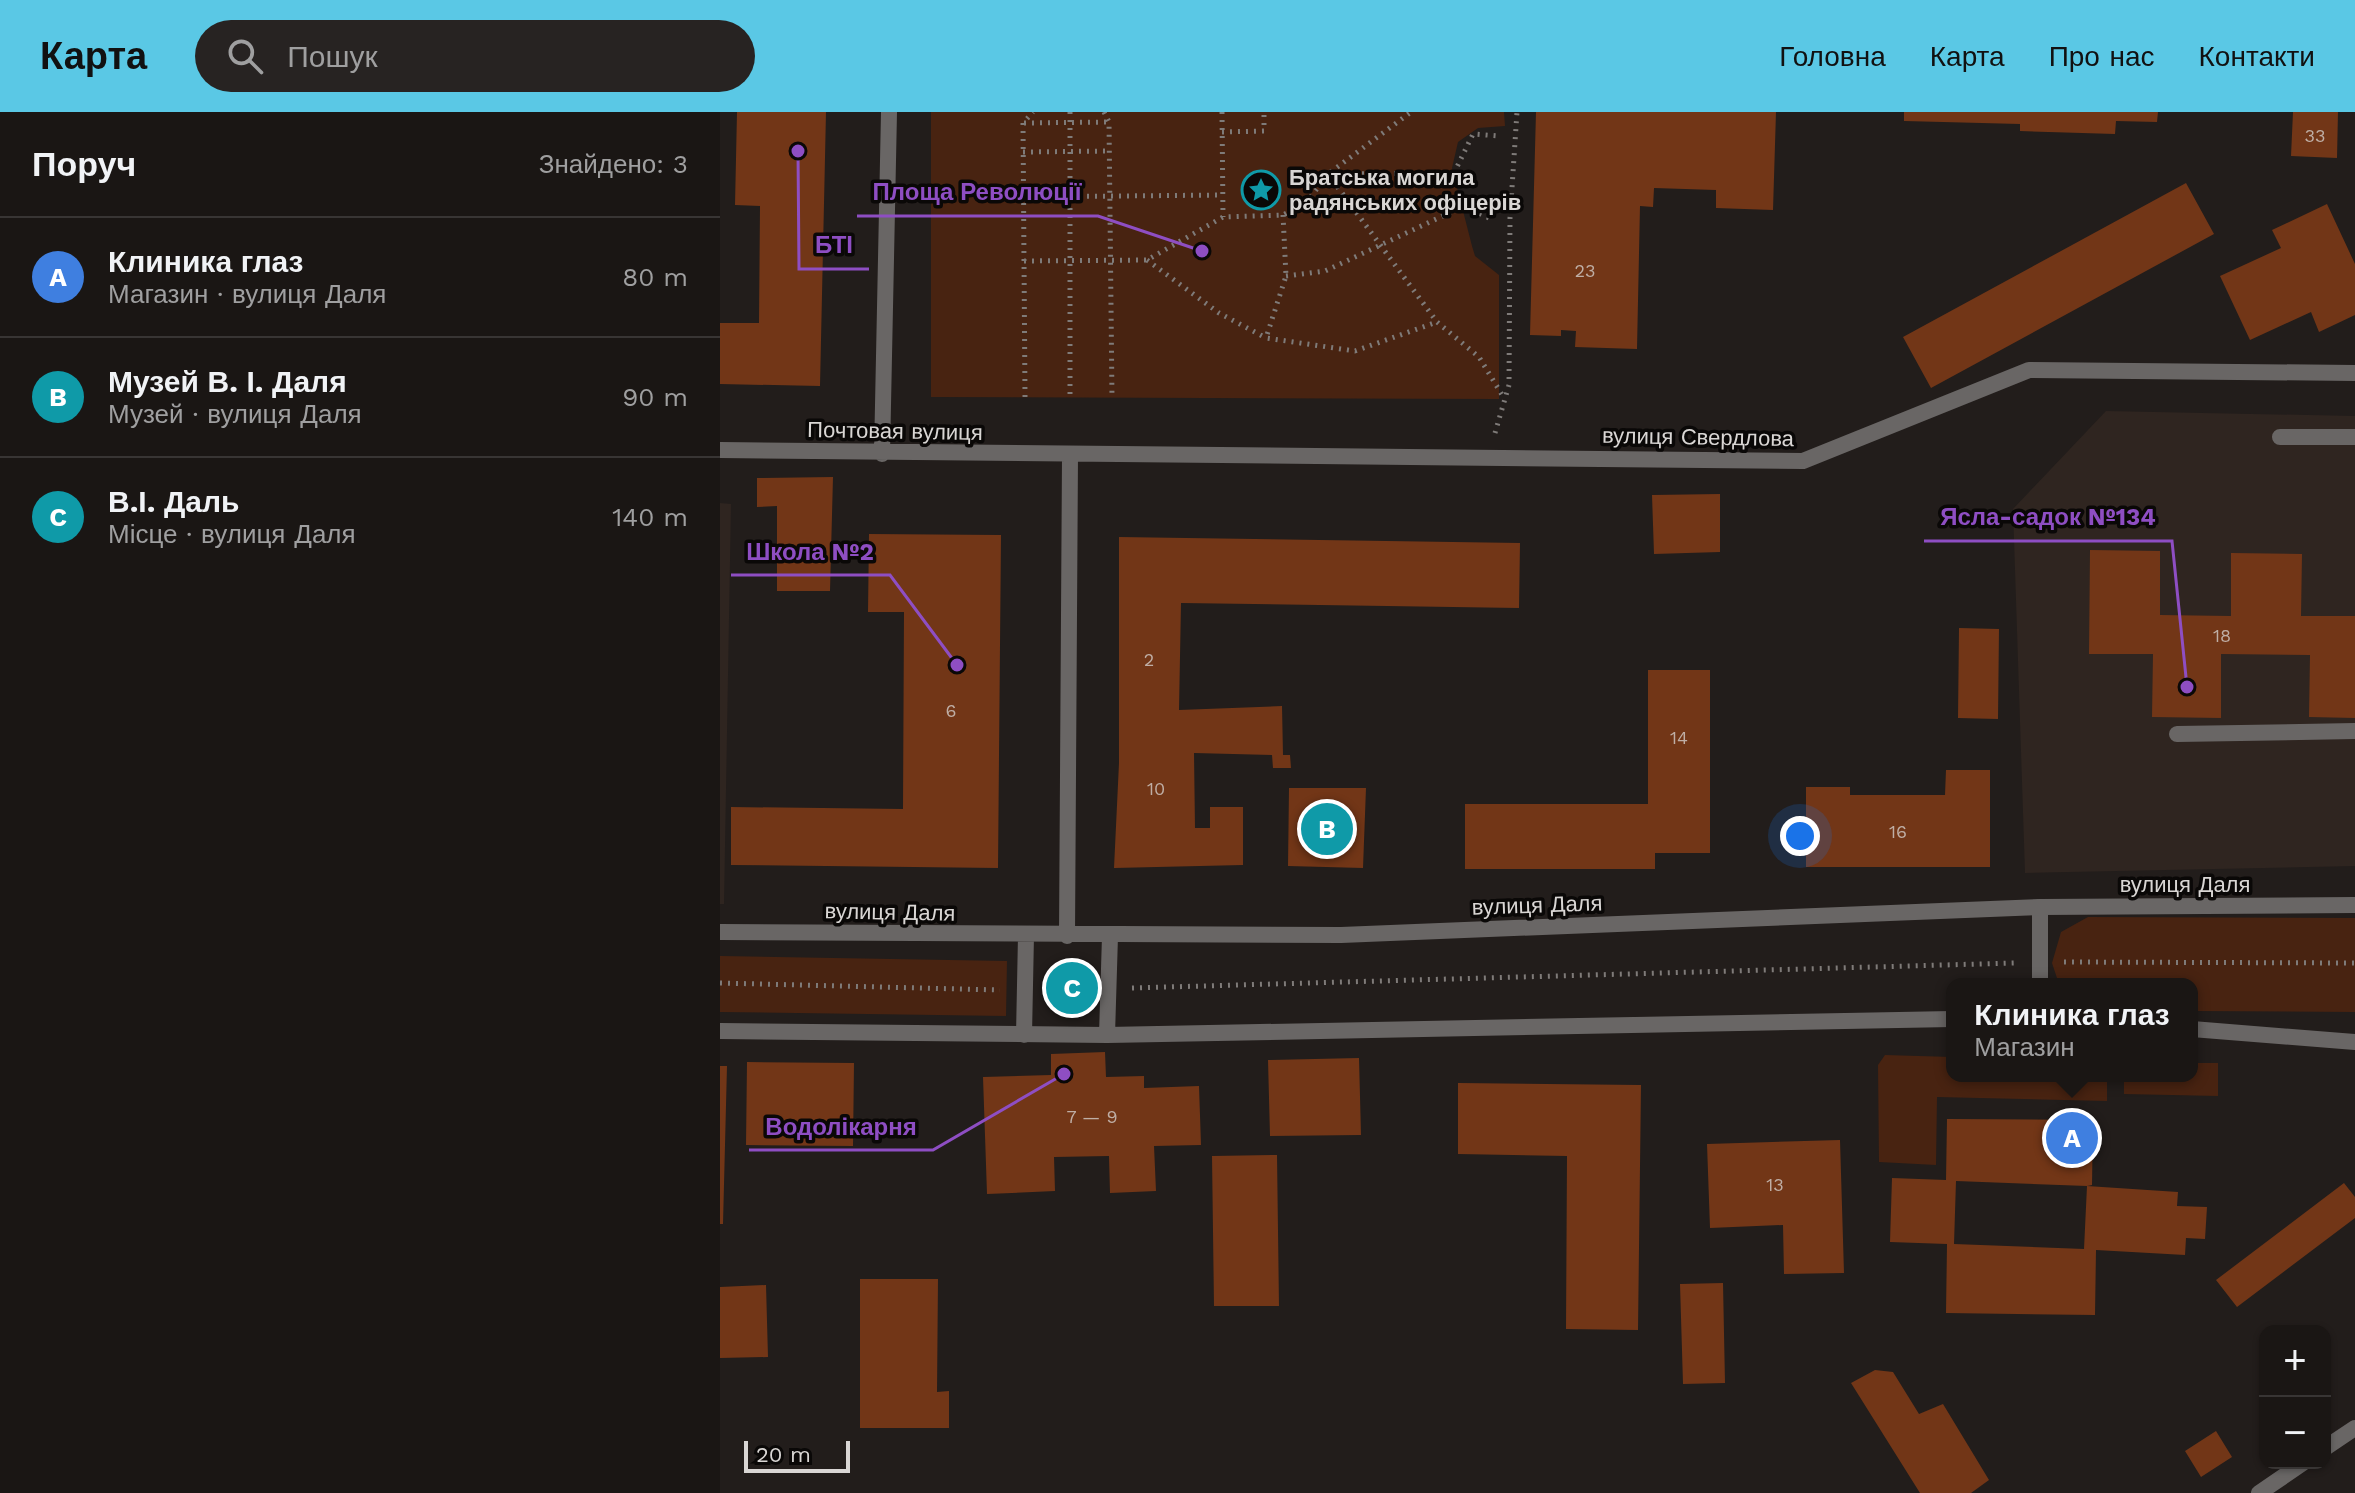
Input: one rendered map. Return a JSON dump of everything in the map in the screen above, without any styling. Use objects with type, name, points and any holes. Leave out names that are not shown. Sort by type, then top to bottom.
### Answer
[{"type":"street","points":[[882,454],[889,112]]},
{"type":"street","name":"вулиця Свердлова","points":[[1070,455],[1803,461],[2029,370],[2355,373]]},
{"type":"street","points":[[2280,437],[2355,437]]},
{"type":"street","name":"Почтовая вулиця","points":[[720,450],[1070,455]]},
{"type":"street","points":[[1067,936],[1070,455]]},
{"type":"street","points":[[2177,734],[2355,731]]},
{"type":"street","name":"вулиця Даля","points":[[720,932],[1341,935],[2040,907],[2355,905]]},
{"type":"street","points":[[2040,907],[2040,978]]},
{"type":"street","points":[[1024,1035],[1026,935]]},
{"type":"street","points":[[1107,1035],[1110,936]]},
{"type":"street","points":[[720,1031],[1107,1035],[1946,1019]]},
{"type":"street","points":[[2198,1029],[2355,1042]]},
{"type":"street","points":[[2331,1444],[2355,1428]]},
{"type":"street","points":[[2259,1493],[2294,1469]]},
{"type":"path","points":[[1025,397],[1023,123],[1033,112]]},
{"type":"path","points":[[1070,112],[1070,397]]},
{"type":"path","points":[[1104,112],[1109,122],[1110,151],[1112,398]]},
{"type":"path","points":[[1222,112],[1223,217]]},
{"type":"path","points":[[1222,132],[1264,131],[1264,112]]},
{"type":"path","points":[[1024,261],[1147,260],[1223,217],[1283,215],[1306,203],[1328,174],[1411,112]]},
{"type":"path","points":[[1488,457],[1505,399],[1511,340],[1510,218],[1517,112]]},
{"type":"path","points":[[1023,123],[1109,122]]},
{"type":"path","points":[[1489,218],[1464,206],[1454,173],[1473,134],[1499,136]]},
{"type":"path","points":[[1023,152],[1110,151]]},
{"type":"path","points":[[1328,174],[1454,173]]},
{"type":"path","points":[[1328,174],[1437,322],[1479,357],[1505,399]]},
{"type":"path","points":[[1023,197],[1222,195]]},
{"type":"path","points":[[1286,276],[1325,271],[1464,206]]},
{"type":"path","points":[[1266,338],[1286,276],[1283,215]]},
{"type":"path","points":[[1147,260],[1219,313],[1266,338],[1355,351],[1437,322]]},
{"type":"path","points":[[1108,989],[2040,962],[2355,963]]},
{"type":"path","points":[[720,983],[1025,990]]},
{"type":"shaded area","points":[[931,112],[1504,112],[1505,126],[1478,128],[1458,142],[1452,168],[1475,256],[1499,275],[1499,399],[931,397]]},
{"type":"shaded area","points":[[2106,411],[2355,416],[2355,866],[2025,873],[2013,509]]},
{"type":"shaded area","points":[[720,503],[731,504],[724,904],[720,904]]},
{"type":"shaded area","points":[[2088,917],[2355,918],[2355,1012],[2198,1011],[2198,978],[2057,978],[2052,963],[2061,932]]},
{"type":"shaded area","points":[[720,956],[1007,961],[1006,1016],[720,1012]]},
{"type":"shaded area","points":[[1885,1055],[1946,1057],[1946,1082],[2107,1082],[2107,1101],[1937,1097],[1936,1165],[1879,1162],[1878,1065]]},
{"type":"shaded area","points":[[2198,1063],[2218,1063],[2218,1096],[2124,1094],[2124,1082],[2198,1082]]},
{"type":"building","points":[[737,112],[826,112],[820,386],[720,384],[720,323],[759,323],[760,206],[735,205]]},
{"type":"building","points":[[1536,112],[1776,112],[1773,210],[1716,208],[1716,190],[1654,188],[1653,207],[1640,206],[1637,349],[1575,347],[1576,331],[1561,330],[1561,336],[1530,335]]},
{"type":"building","points":[[1904,112],[2158,112],[2157,122],[2116,121],[2115,134],[2020,131],[2020,124],[1904,121]]},
{"type":"building","points":[[2293,112],[2338,112],[2337,158],[2291,156]]},
{"type":"building","points":[[2186,183],[2214,234],[1931,388],[1903,337]]},
{"type":"building","points":[[2327,204],[2355,264],[2355,315],[2319,332],[2311,312],[2250,340],[2220,276],[2281,248],[2272,230]]},
{"type":"building","points":[[833,477],[830,591],[777,591],[777,506],[757,507],[757,478]]},
{"type":"building","points":[[1720,494],[1720,552],[1654,554],[1652,495]]},
{"type":"building","points":[[869,534],[1001,535],[998,868],[731,865],[731,807],[903,809],[904,612],[868,612]]},
{"type":"building","points":[[1119,537],[1520,543],[1519,608],[1181,603],[1179,710],[1282,706],[1283,755],[1290,755],[1291,768],[1273,768],[1272,755],[1194,753],[1195,828],[1210,828],[1210,807],[1243,807],[1243,865],[1114,868],[1119,763]]},
{"type":"building","points":[[2090,550],[2160,551],[2160,615],[2231,616],[2231,553],[2302,554],[2301,616],[2355,616],[2355,718],[2309,717],[2310,655],[2221,654],[2221,718],[2152,717],[2153,654],[2089,654]]},
{"type":"building","points":[[1959,628],[1999,629],[1998,719],[1958,718]]},
{"type":"building","points":[[1648,670],[1710,670],[1710,853],[1655,853],[1655,869],[1465,869],[1465,804],[1648,804]]},
{"type":"building","points":[[1946,770],[1990,770],[1990,867],[1806,867],[1806,787],[1850,787],[1850,795],[1945,795]]},
{"type":"building","points":[[1289,788],[1366,788],[1363,868],[1288,866]]},
{"type":"building","points":[[1105,1052],[1106,1077],[1144,1076],[1144,1088],[1199,1086],[1201,1145],[1154,1146],[1156,1191],[1110,1193],[1109,1156],[1054,1157],[1055,1191],[987,1194],[983,1077],[1051,1075],[1051,1054]]},
{"type":"building","points":[[1359,1058],[1361,1135],[1270,1136],[1268,1060]]},
{"type":"building","points":[[747,1062],[854,1063],[853,1146],[746,1145]]},
{"type":"building","points":[[720,1066],[727,1066],[723,1224],[720,1224]]},
{"type":"building","points":[[1458,1083],[1641,1085],[1638,1330],[1566,1329],[1567,1156],[1458,1154]]},
{"type":"building","points":[[1947,1119],[2093,1120],[2092,1185],[2087,1186],[2178,1192],[2177,1206],[2207,1207],[2205,1239],[2186,1238],[2185,1255],[2096,1250],[2095,1315],[1946,1313],[1947,1244],[1890,1242],[1892,1178],[1946,1180]],"holes":[[[1956,1181],[2087,1186],[2084,1249],[1954,1244]]]},
{"type":"building","points":[[1840,1140],[1844,1273],[1784,1274],[1783,1225],[1710,1228],[1707,1144]]},
{"type":"building","points":[[1277,1155],[1279,1306],[1214,1306],[1212,1156]]},
{"type":"building","points":[[2344,1183],[2355,1197],[2355,1218],[2237,1307],[2216,1280]]},
{"type":"building","points":[[860,1279],[938,1279],[937,1392],[949,1391],[949,1428],[860,1428]]},
{"type":"building","points":[[1723,1283],[1725,1383],[1683,1384],[1680,1284]]},
{"type":"building","points":[[766,1285],[768,1357],[720,1358],[720,1287]]},
{"type":"building","points":[[1875,1370],[1893,1372],[1919,1414],[1943,1404],[1989,1480],[1971,1493],[1920,1493],[1851,1383]]},
{"type":"building","points":[[2216,1431],[2232,1457],[2201,1477],[2185,1451]]},
{"type":"place","name":"БТІ","points":[[798,151]]},
{"type":"place","name":"Братська могила радянських офіцерів","points":[[1261,190]]},
{"type":"place","name":"Площа Революції","points":[[1202,251]]},
{"type":"place","name":"Школа №2","points":[[957,665]]},
{"type":"place","name":"Ясла-садок №134","points":[[2187,687]]},
{"type":"place","name":"Музей В. І. Даля","points":[[1327,829]]},
{"type":"place","name":"В.І. Даль","points":[[1072,988]]},
{"type":"place","name":"Водолікарня","points":[[1064,1074]]},
{"type":"place","name":"Клиника глаз","points":[[2072,1138]]}]
